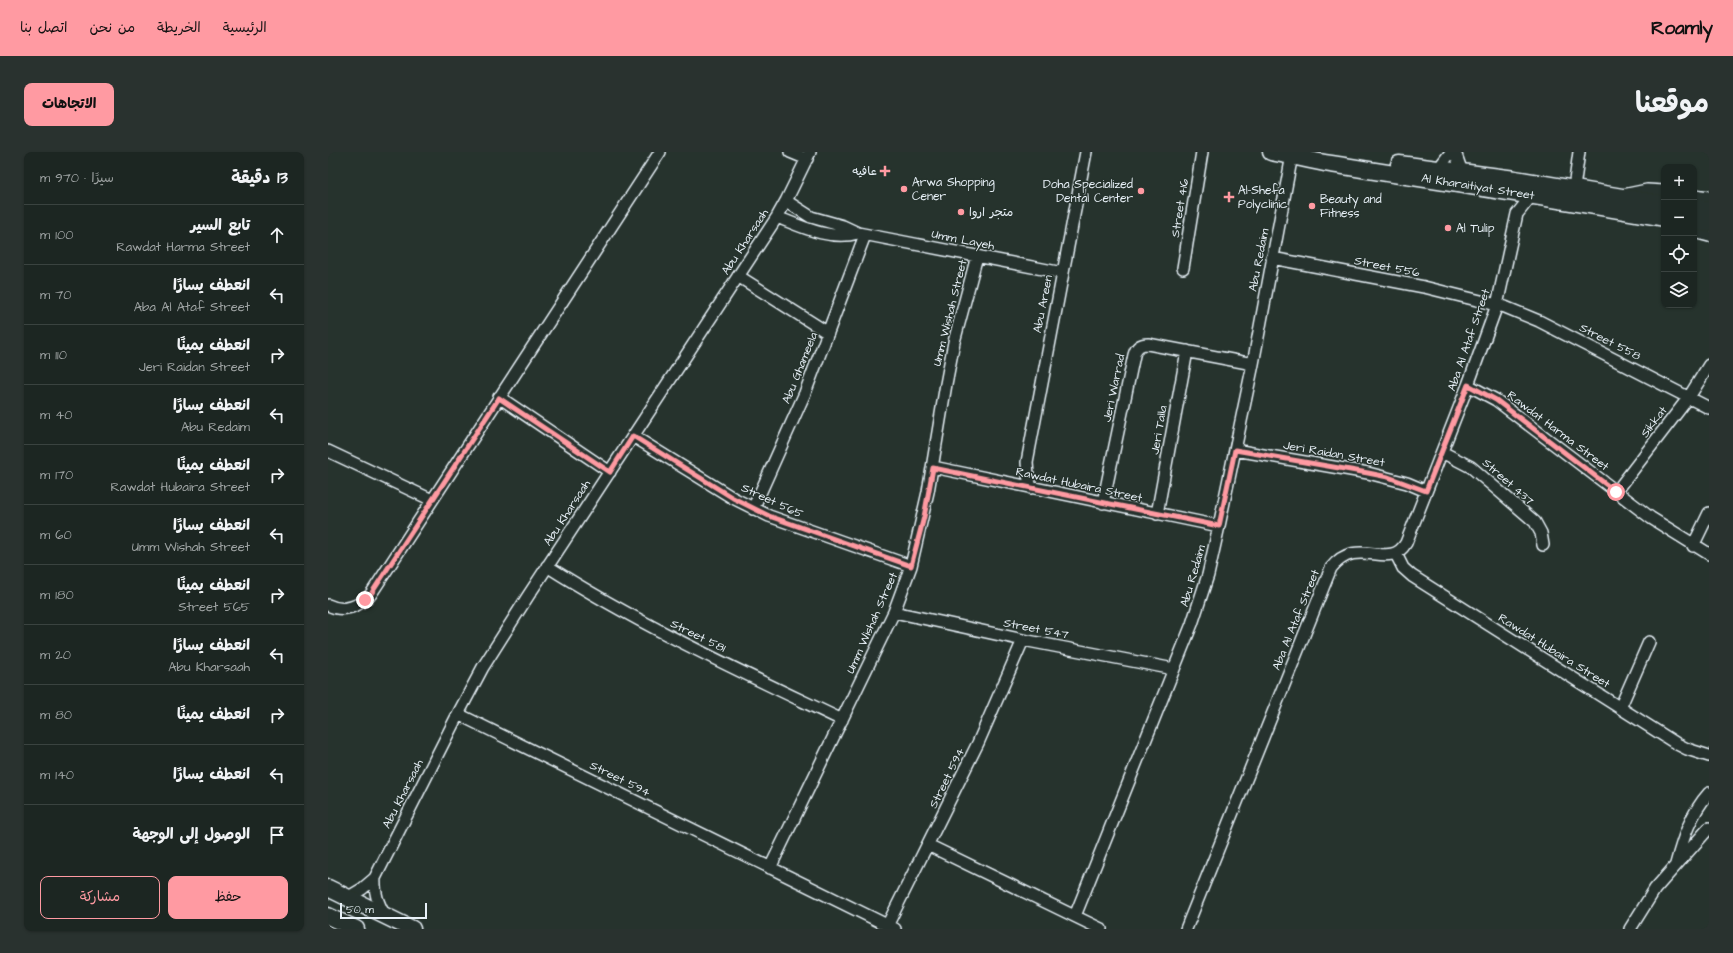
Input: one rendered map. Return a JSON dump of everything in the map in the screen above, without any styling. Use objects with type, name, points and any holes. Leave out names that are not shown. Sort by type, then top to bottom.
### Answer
[{"type":"street","points":[[328,605],[341,609],[349,608],[365,600],[371,594],[660,152]]},
{"type":"street","points":[[790,152],[808,155]]},
{"type":"street","name":"Abu Areen","points":[[1030,488],[1027,462],[1086,152]]},
{"type":"street","name":"Street 416","points":[[1183,268],[1202,152]]},
{"type":"street","name":"Al Kharaitiyat Street","points":[[1271,152],[1292,155],[1330,164],[1512,185],[1573,195],[1661,217]]},
{"type":"street","points":[[1438,169],[1451,152]]},
{"type":"street","points":[[1455,152],[1462,172]]},
{"type":"street","points":[[1573,195],[1579,152]]},
{"type":"street","name":"Abu Kharsaah","points":[[347,898],[362,889],[375,878],[458,714],[490,655],[547,566],[777,218],[808,155]]},
{"type":"street","name":"Al Kharaitiyat Street","points":[[1292,155],[1332,156],[1462,172],[1512,185],[1532,195],[1621,196],[1661,203]]},
{"type":"street","name":"Abu Redaim","points":[[1075,916],[1201,600],[1219,526],[1253,364],[1292,155]]},
{"type":"street","points":[[1512,185],[1517,214]]},
{"type":"street","points":[[1621,196],[1647,190],[1661,191]]},
{"type":"street","points":[[1517,214],[1532,195]]},
{"type":"street","points":[[1697,195],[1709,196]]},
{"type":"street","name":"Umm Layeh","points":[[786,201],[811,217],[842,226],[861,234],[1063,273]]},
{"type":"street","points":[[1697,208],[1709,210]]},
{"type":"street","name":"Aba Al Ataf Street","points":[[1186,929],[1331,568],[1342,558],[1356,552],[1384,555],[1396,554],[1406,543],[1468,385],[1497,305],[1517,214]]},
{"type":"street","name":"Umm Layeh","points":[[777,218],[820,232],[845,236],[861,234]]},
{"type":"street","points":[[1697,222],[1709,224]]},
{"type":"street","points":[[1697,233],[1709,236]]},
{"type":"street","name":"Abu Ghameela","points":[[753,509],[828,333],[861,234]]},
{"type":"street","name":"Umm Wishah Street","points":[[770,868],[894,612],[911,566],[924,517],[933,468],[938,426],[953,349],[977,256]]},
{"type":"street","name":"Street 556","points":[[1272,258],[1424,287],[1497,305]]},
{"type":"street","points":[[738,276],[828,333]]},
{"type":"street","name":"Street 558","points":[[1497,305],[1517,311],[1539,321],[1709,408]]},
{"type":"street","name":"Jeri Warrad","points":[[1102,503],[1135,351],[1140,345],[1148,344],[1253,364]]},
{"type":"street","name":"Jeri Talla","points":[[1157,514],[1187,351]]},
{"type":"street","name":"Sikkat","points":[[1616,492],[1689,397],[1709,365]]},
{"type":"street","name":"Rawdat Harma Street","points":[[1468,385],[1496,400],[1656,521],[1693,546],[1709,554]]},
{"type":"street","points":[[499,398],[610,472]]},
{"type":"street","name":"Street 565","points":[[633,436],[753,509],[785,523],[911,566]]},
{"type":"street","points":[[328,450],[432,500]]},
{"type":"street","name":"Jeri Raidan Street","points":[[1235,450],[1368,473],[1401,481],[1426,491]]},
{"type":"street","name":"Street 437","points":[[1442,452],[1462,461],[1476,470],[1534,522],[1541,532],[1543,545]]},
{"type":"street","name":"Abu Areen","points":[[1014,485],[1027,462]]},
{"type":"street","name":"Rawdat Hubaira Street","points":[[933,468],[1219,526]]},
{"type":"street","points":[[1693,546],[1709,513]]},
{"type":"street","name":"Rawdat Hubaira Street","points":[[1396,554],[1404,568],[1412,576],[1677,744],[1709,756]]},
{"type":"street","name":"Street 581","points":[[547,566],[656,630],[842,720]]},
{"type":"street","name":"Street 547","points":[[894,612],[1023,640],[1174,669]]},
{"type":"street","name":"Street 594","points":[[458,714],[891,927],[928,845],[978,744],[1023,640]]},
{"type":"street","points":[[1620,708],[1649,642]]},
{"type":"street","points":[[1676,864],[1691,820],[1698,806],[1709,793]]},
{"type":"street","points":[[1630,929],[1655,889],[1709,828]]},
{"type":"street","points":[[928,845],[1101,929]]},
{"type":"street","name":"Abu Kharsaah","points":[[375,878],[375,894],[377,902],[385,916]]},
{"type":"street","points":[[328,888],[412,929]]},
{"type":"street","points":[[328,916],[356,929]]},
{"type":"place","name":"عافيه","points":[[885,171]]},
{"type":"place","name":"Arwa Shopping Cener","points":[[904,189]]},
{"type":"place","name":"Doha Specialized Dental Center","points":[[1141,191]]},
{"type":"place","name":"Al-Shefa Polyclinic","points":[[1229,197]]},
{"type":"place","name":"Beauty and Fitness","points":[[1312,206]]},
{"type":"place","name":"متجر اروا","points":[[961,212]]},
{"type":"place","name":"Al Tulip","points":[[1448,228]]},
{"type":"route","points":[[365,600],[371,594],[499,398],[610,472],[633,436],[753,509],[785,523],[911,566],[924,517],[933,468],[1219,526],[1235,450],[1388,477],[1426,491],[1468,385],[1483,391],[1496,400],[1616,492]]}]
